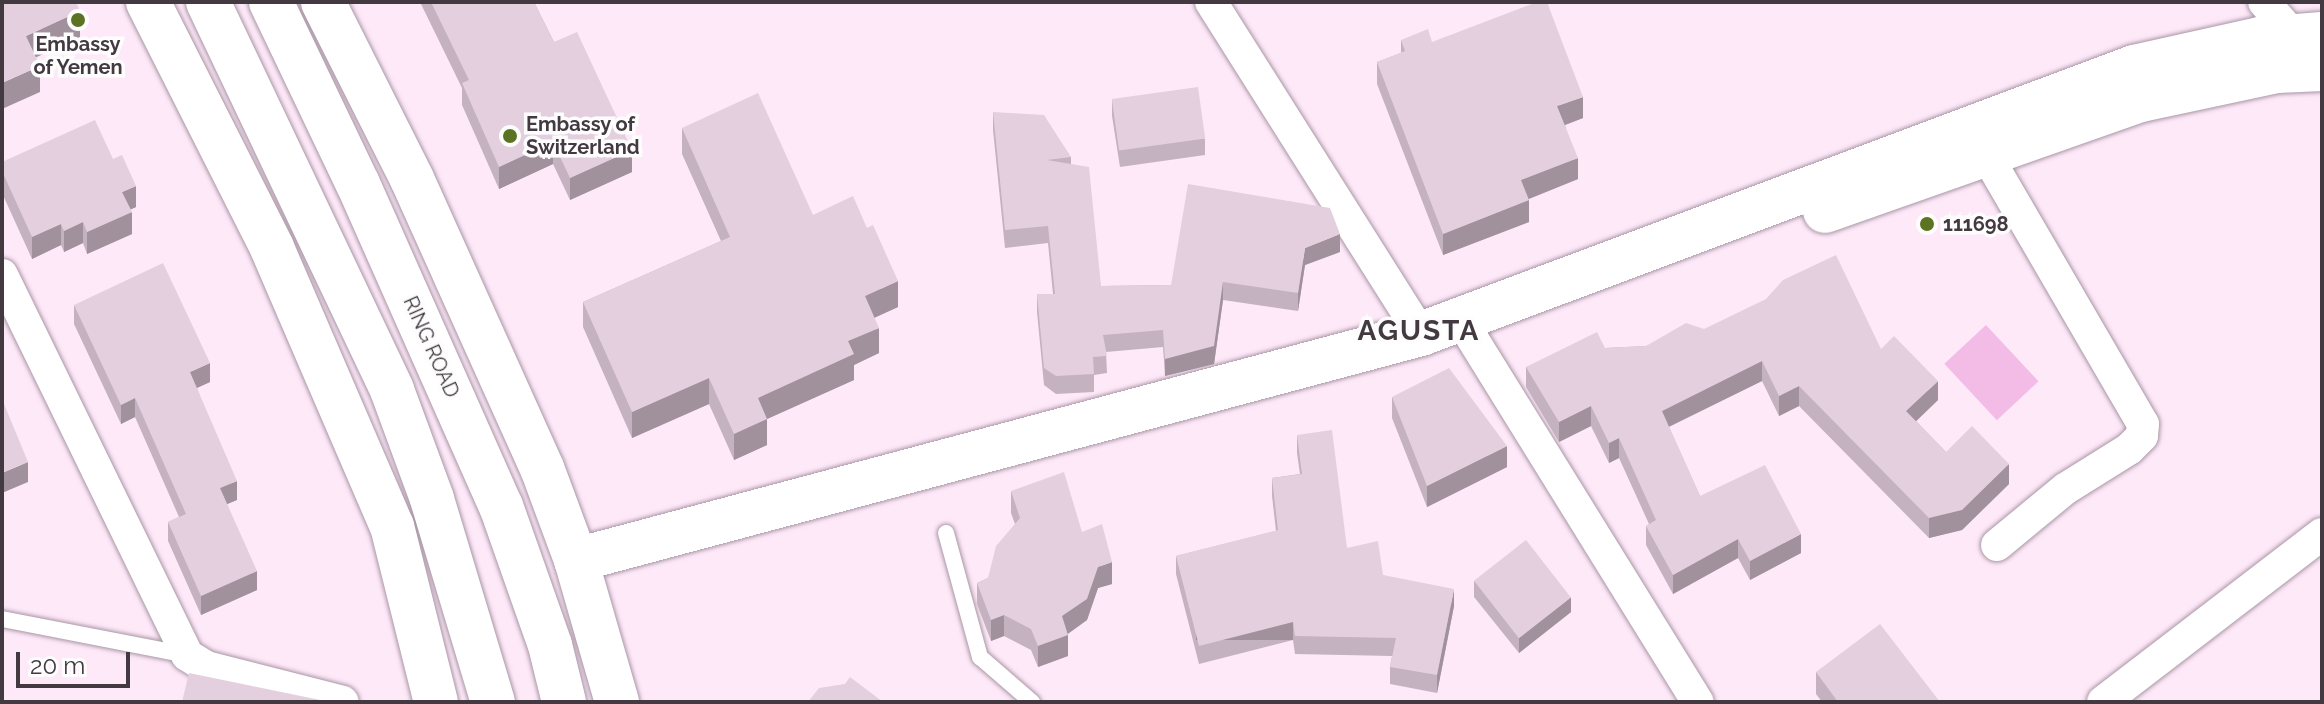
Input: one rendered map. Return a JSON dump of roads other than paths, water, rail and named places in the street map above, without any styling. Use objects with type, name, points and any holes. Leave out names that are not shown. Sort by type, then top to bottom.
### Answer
[{"type":"main road","points":[[148,2],[272,248],[392,526],[436,702]]},
{"type":"main road","points":[[208,2],[392,390],[432,499],[493,702]]},
{"type":"main road","name":"RING ROAD","points":[[271,2],[358,184],[501,506],[550,645],[564,702]]},
{"type":"main road","points":[[323,2],[412,179],[542,468],[578,569],[617,702]]},
{"type":"main road","points":[[578,569],[1421,334],[2134,67],[2308,35]]},
{"type":"main road","points":[[578,569],[1472,338],[2141,100],[2277,71],[2322,69]]},
{"type":"street","points":[[1211,2],[1421,334]]},
{"type":"street","points":[[2264,2],[2308,35]]},
{"type":"street","points":[[1987,156],[2143,424],[2142,436],[2129,449],[2065,489],[1997,545]]},
{"type":"street","points":[[2,275],[187,655],[206,667],[343,702]]},
{"type":"street","points":[[1472,338],[1698,702]]},
{"type":"street","points":[[2103,702],[2322,534]]},
{"type":"lane","points":[[946,533],[980,657],[1032,702]]},
{"type":"lane","points":[[2,619],[187,655]]},
{"type":"place","name":"Embassy of Yemen","points":[[78,20]]},
{"type":"place","name":"Embassy of Switzerland","points":[[510,136]]},
{"type":"place","name":"111698","points":[[1927,224]]},
{"type":"district","name":"AGUSTA","points":[[1419,331]]}]
